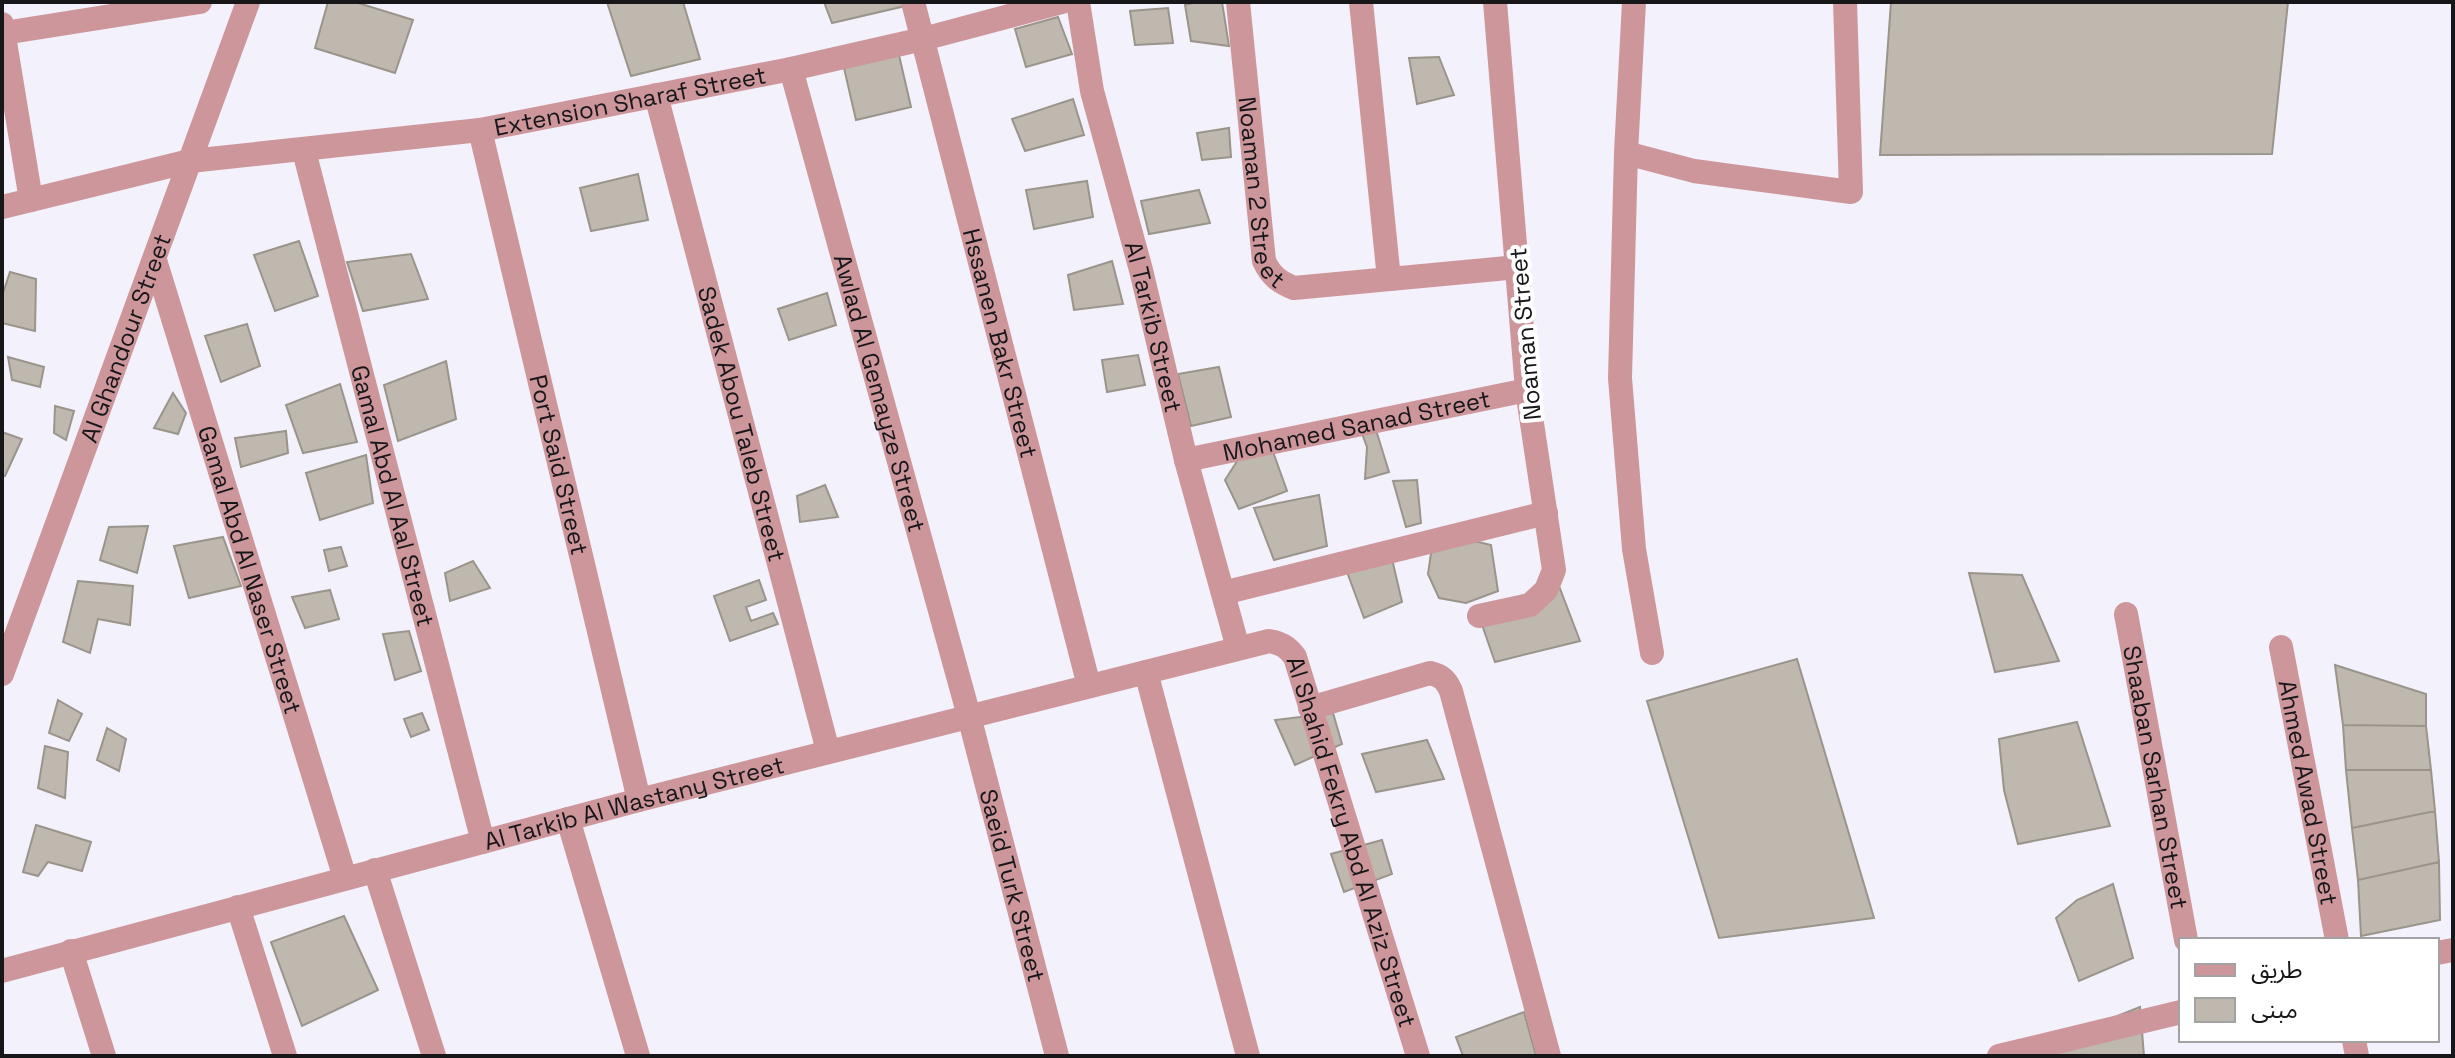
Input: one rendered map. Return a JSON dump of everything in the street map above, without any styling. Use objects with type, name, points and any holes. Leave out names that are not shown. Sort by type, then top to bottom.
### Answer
[{"type":"street","points":[[31,200],[3,28],[200,2]]},
{"type":"street","name":"Al Ghandour Street","points":[[2,674],[248,2]]},
{"type":"street","name":"Hssanen Bakr Street","points":[[913,2],[1089,686]]},
{"type":"street","name":"Extension Sharaf Street","points":[[2,207],[190,161],[480,130],[791,69],[923,39],[1062,2]]},
{"type":"street","name":"Al Tarkib Street","points":[[1078,2],[1092,91],[1141,270],[1186,460],[1238,648]]},
{"type":"street","name":"Noaman 2 Street","points":[[1238,2],[1264,261],[1270,274],[1294,288],[1518,267]]},
{"type":"street","points":[[1361,2],[1389,279]]},
{"type":"street","name":"Noaman Street","points":[[1479,616],[1530,605],[1546,590],[1554,570],[1527,390],[1495,2]]},
{"type":"street","points":[[1634,2],[1620,378],[1634,549],[1652,653]]},
{"type":"street","points":[[1626,153],[1694,171],[1851,192],[1845,2]]},
{"type":"street","name":"Awlad Al Gemayze Street","points":[[791,69],[969,716]]},
{"type":"street","name":"Sadek Abou Taleb Street","points":[[656,95],[828,751]]},
{"type":"street","name":"Port Said Street","points":[[480,130],[639,800]]},
{"type":"street","name":"Gamal Abd Al Aal Street","points":[[304,151],[483,842]]},
{"type":"street","name":"Gamal Abd Al Naser Street","points":[[155,260],[345,878]]},
{"type":"street","name":"Mohamed Sanad Street","points":[[1186,460],[1527,390]]},
{"type":"street","points":[[1223,593],[1546,513]]},
{"type":"street","name":"Shaaban Sarhan Street","points":[[2126,614],[2186,938]]},
{"type":"street","name":"Al Tarkib Al Wastany Street","points":[[2,971],[639,800],[1269,641]]},
{"type":"street","name":"Al Shahid Fekry Abd Al Aziz Street","points":[[1269,641],[1289,648],[1295,657],[1418,1056]]},
{"type":"street","name":"Ahmed Awad Street","points":[[2281,647],[2337,938]]},
{"type":"street","points":[[1146,672],[1248,1056]]},
{"type":"street","points":[[1310,708],[1430,673],[1447,681],[1549,1056]]},
{"type":"street","name":"Saeid Turk Street","points":[[969,716],[1057,1056]]},
{"type":"street","points":[[568,819],[638,1056]]},
{"type":"street","points":[[375,870],[434,1056]]},
{"type":"street","points":[[238,907],[285,1056]]},
{"type":"street","points":[[71,951],[104,1056]]},
{"type":"street","points":[[2000,1056],[2179,1012]]},
{"type":"building","points":[[328,2],[355,2],[413,20],[395,73],[315,48]]},
{"type":"building","points":[[607,2],[683,2],[700,59],[631,76]]},
{"type":"building","points":[[824,2],[913,2],[914,4],[832,23]]},
{"type":"building","points":[[1222,2],[1229,46],[1191,41],[1185,5]]},
{"type":"building","points":[[1891,2],[2288,2],[2272,154],[1880,155]]},
{"type":"building","points":[[1168,8],[1173,43],[1135,45],[1130,11]]},
{"type":"building","points":[[1058,17],[1072,54],[1026,67],[1015,29]]},
{"type":"building","points":[[899,55],[911,107],[856,120],[844,68]]},
{"type":"building","points":[[1439,57],[1454,95],[1417,104],[1409,58]]},
{"type":"building","points":[[1073,99],[1084,135],[1025,151],[1012,119]]},
{"type":"building","points":[[1229,128],[1231,157],[1202,160],[1197,133]]},
{"type":"building","points":[[638,174],[648,220],[591,231],[580,188]]},
{"type":"building","points":[[1087,181],[1093,217],[1034,229],[1026,190]]},
{"type":"building","points":[[1199,190],[1210,223],[1149,234],[1141,201]]},
{"type":"building","points":[[299,241],[318,296],[275,311],[254,255]]},
{"type":"building","points":[[411,254],[428,299],[363,311],[347,262]]},
{"type":"building","points":[[1112,261],[1123,304],[1074,310],[1068,275]]},
{"type":"building","points":[[10,272],[36,279],[35,331],[2,323],[2,296]]},
{"type":"building","points":[[827,293],[836,325],[789,340],[778,309]]},
{"type":"building","points":[[247,324],[260,366],[221,382],[205,336]]},
{"type":"building","points":[[1138,355],[1145,385],[1107,392],[1102,360]]},
{"type":"building","points":[[8,357],[44,367],[40,387],[12,380]]},
{"type":"building","points":[[446,361],[456,419],[398,441],[384,385]]},
{"type":"building","points":[[1219,367],[1231,417],[1191,426],[1178,374]]},
{"type":"building","points":[[340,384],[357,442],[303,453],[286,405]]},
{"type":"building","points":[[173,393],[186,413],[178,434],[154,428]]},
{"type":"building","points":[[55,406],[74,411],[66,440],[54,433]]},
{"type":"building","points":[[1376,430],[1389,472],[1365,479],[1367,447],[1361,431]]},
{"type":"building","points":[[286,431],[288,453],[241,467],[235,438]]},
{"type":"building","points":[[2,432],[22,439],[5,476],[2,476]]},
{"type":"building","points":[[1272,449],[1287,491],[1239,509],[1225,480],[1239,458]]},
{"type":"building","points":[[366,455],[373,503],[320,520],[306,473]]},
{"type":"building","points":[[1417,480],[1421,523],[1406,527],[1393,481]]},
{"type":"building","points":[[825,485],[838,517],[800,522],[797,496]]},
{"type":"building","points":[[1319,495],[1327,546],[1274,560],[1254,508]]},
{"type":"building","points":[[148,526],[137,573],[100,560],[109,527]]},
{"type":"building","points":[[223,537],[241,586],[189,598],[174,546]]},
{"type":"building","points":[[1462,538],[1491,545],[1498,591],[1466,603],[1439,598],[1428,574],[1431,553]]},
{"type":"building","points":[[341,547],[347,566],[329,571],[324,550]]},
{"type":"building","points":[[1392,559],[1402,602],[1364,618],[1347,572]]},
{"type":"building","points":[[473,561],[490,588],[450,601],[445,573]]},
{"type":"building","points":[[1969,573],[2022,575],[2059,661],[1995,672]]},
{"type":"building","points":[[759,580],[766,600],[746,607],[751,621],[773,613],[778,624],[730,641],[714,596]]},
{"type":"building","points":[[78,581],[133,586],[130,625],[98,619],[90,653],[63,642]]},
{"type":"building","points":[[1559,586],[1580,641],[1495,662],[1479,616]]},
{"type":"building","points":[[330,590],[339,619],[305,628],[292,597]]},
{"type":"building","points":[[409,631],[421,671],[395,680],[383,634]]},
{"type":"building","points":[[1797,659],[1874,918],[1719,938],[1647,701]]},
{"type":"building","points":[[2335,665],[2426,694],[2426,726],[2343,725]]},
{"type":"building","points":[[58,700],[82,714],[69,741],[49,733]]},
{"type":"building","points":[[422,713],[429,730],[411,737],[404,719]]},
{"type":"building","points":[[1333,713],[1342,744],[1295,765],[1275,720]]},
{"type":"building","points":[[2077,722],[2110,826],[2018,844],[2004,790],[1999,739]]},
{"type":"building","points":[[2343,725],[2426,726],[2431,770],[2346,770]]},
{"type":"building","points":[[107,728],[126,739],[119,771],[97,760]]},
{"type":"building","points":[[1427,740],[1444,779],[1376,792],[1362,754]]},
{"type":"building","points":[[45,746],[68,752],[65,798],[38,788]]},
{"type":"building","points":[[2346,770],[2431,770],[2435,811],[2352,828]]},
{"type":"building","points":[[2435,811],[2439,862],[2358,880],[2352,828]]},
{"type":"building","points":[[36,825],[91,842],[82,871],[48,862],[38,876],[23,872]]},
{"type":"building","points":[[1382,840],[1392,874],[1344,892],[1331,854]]},
{"type":"building","points":[[2439,862],[2440,920],[2361,936],[2358,880]]},
{"type":"building","points":[[2113,884],[2133,958],[2079,981],[2056,918],[2077,900]]},
{"type":"building","points":[[344,916],[378,990],[302,1026],[271,942]]},
{"type":"building","points":[[2140,1007],[2144,1056],[2040,1056],[2037,1048]]},
{"type":"building","points":[[1524,1012],[1536,1056],[1463,1056],[1456,1037]]}]
